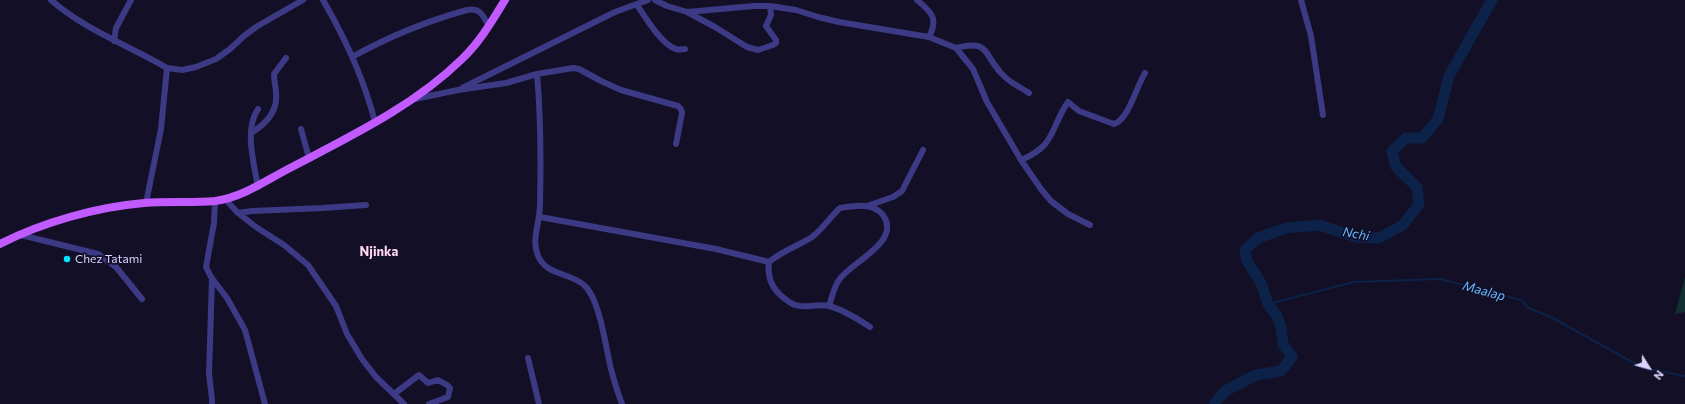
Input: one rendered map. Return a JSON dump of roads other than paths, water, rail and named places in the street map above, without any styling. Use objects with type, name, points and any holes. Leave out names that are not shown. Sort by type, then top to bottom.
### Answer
[{"type":"main road","points":[[0,244],[21,234],[57,222],[111,208],[146,203],[215,202],[226,200],[258,187],[414,99],[463,58],[489,26],[505,0]]},
{"type":"street","points":[[51,0],[74,18],[114,41],[167,68],[182,70],[196,67],[216,58],[230,49],[256,27],[304,0]]},
{"type":"street","points":[[114,41],[116,28],[131,0]]},
{"type":"street","points":[[323,0],[342,34],[352,57],[372,108],[375,122]]},
{"type":"street","points":[[458,90],[615,12],[648,0]]},
{"type":"street","points":[[655,0],[667,6],[687,12],[747,47],[758,50],[774,45],[776,42],[766,26],[771,15],[770,6]]},
{"type":"street","points":[[917,0],[932,15],[934,20],[934,28],[929,37]]},
{"type":"street","points":[[1301,0],[1311,36],[1323,115]]},
{"type":"street","points":[[636,5],[660,36],[670,46],[676,50],[685,49]]},
{"type":"street","points":[[687,12],[770,6],[796,10],[839,22],[929,37],[956,48],[973,69],[988,102],[1021,160],[1051,201],[1068,214],[1090,225]]},
{"type":"street","points":[[352,57],[376,44],[423,23],[474,8],[479,11],[489,26]]},
{"type":"street","points":[[956,48],[978,45],[985,49],[1002,74],[1029,93]]},
{"type":"street","points":[[251,133],[266,123],[273,113],[277,94],[274,74],[286,58]]},
{"type":"street","points":[[146,203],[161,129],[167,68]]},
{"type":"street","points":[[414,99],[458,90],[506,83],[537,74],[573,68],[579,69],[601,82],[621,90],[678,106],[682,113],[676,144]]},
{"type":"street","points":[[1021,160],[1033,155],[1045,146],[1068,102],[1079,111],[1114,124],[1122,120],[1145,73]]},
{"type":"street","points":[[537,74],[541,117],[540,217],[536,245],[540,260],[550,270],[577,280],[591,293],[599,314],[611,370],[622,404]]},
{"type":"street","points":[[258,110],[254,115],[251,133],[258,187]]},
{"type":"street","points":[[300,129],[309,158]]},
{"type":"street","points":[[870,327],[846,313],[829,306],[795,305],[781,295],[770,281],[768,271],[769,262],[776,255],[810,238],[819,231],[840,208],[866,206],[894,196],[902,191],[923,150]]},
{"type":"street","points":[[226,200],[238,213],[256,227],[284,245],[308,265],[336,306],[347,334],[362,359],[376,377],[404,404]]},
{"type":"street","points":[[215,202],[214,223],[206,267],[212,278],[227,298],[245,330],[265,404]]},
{"type":"street","points":[[238,213],[366,205]]},
{"type":"street","points":[[829,306],[839,280],[845,272],[879,245],[885,235],[887,228],[886,220],[881,213],[866,206]]},
{"type":"street","points":[[540,217],[716,249],[769,262]]},
{"type":"street","points":[[21,234],[98,254],[116,267],[142,299]]},
{"type":"street","points":[[212,278],[209,374],[212,404]]},
{"type":"street","points":[[528,358],[539,404]]},
{"type":"street","points":[[394,394],[419,375],[428,383],[438,380],[450,388],[448,397],[429,404]]},
{"type":"waterway","name":"Nchi","points":[[1214,404],[1225,391],[1256,375],[1281,371],[1292,357],[1283,344],[1281,327],[1277,316],[1268,304],[1261,283],[1247,261],[1245,250],[1258,238],[1286,228],[1319,225],[1356,237],[1379,238],[1403,225],[1419,204],[1417,187],[1396,167],[1392,151],[1406,138],[1422,138],[1438,119],[1449,76],[1492,0]]},
{"type":"waterway","name":"Maalap","points":[[1268,304],[1354,282],[1440,279],[1521,300],[1528,308],[1549,316],[1643,368],[1685,376]]},
{"type":"place","name":"Chez Tatami","points":[[67,259]]},
{"type":"district","name":"Njinka","points":[[379,252]]}]
